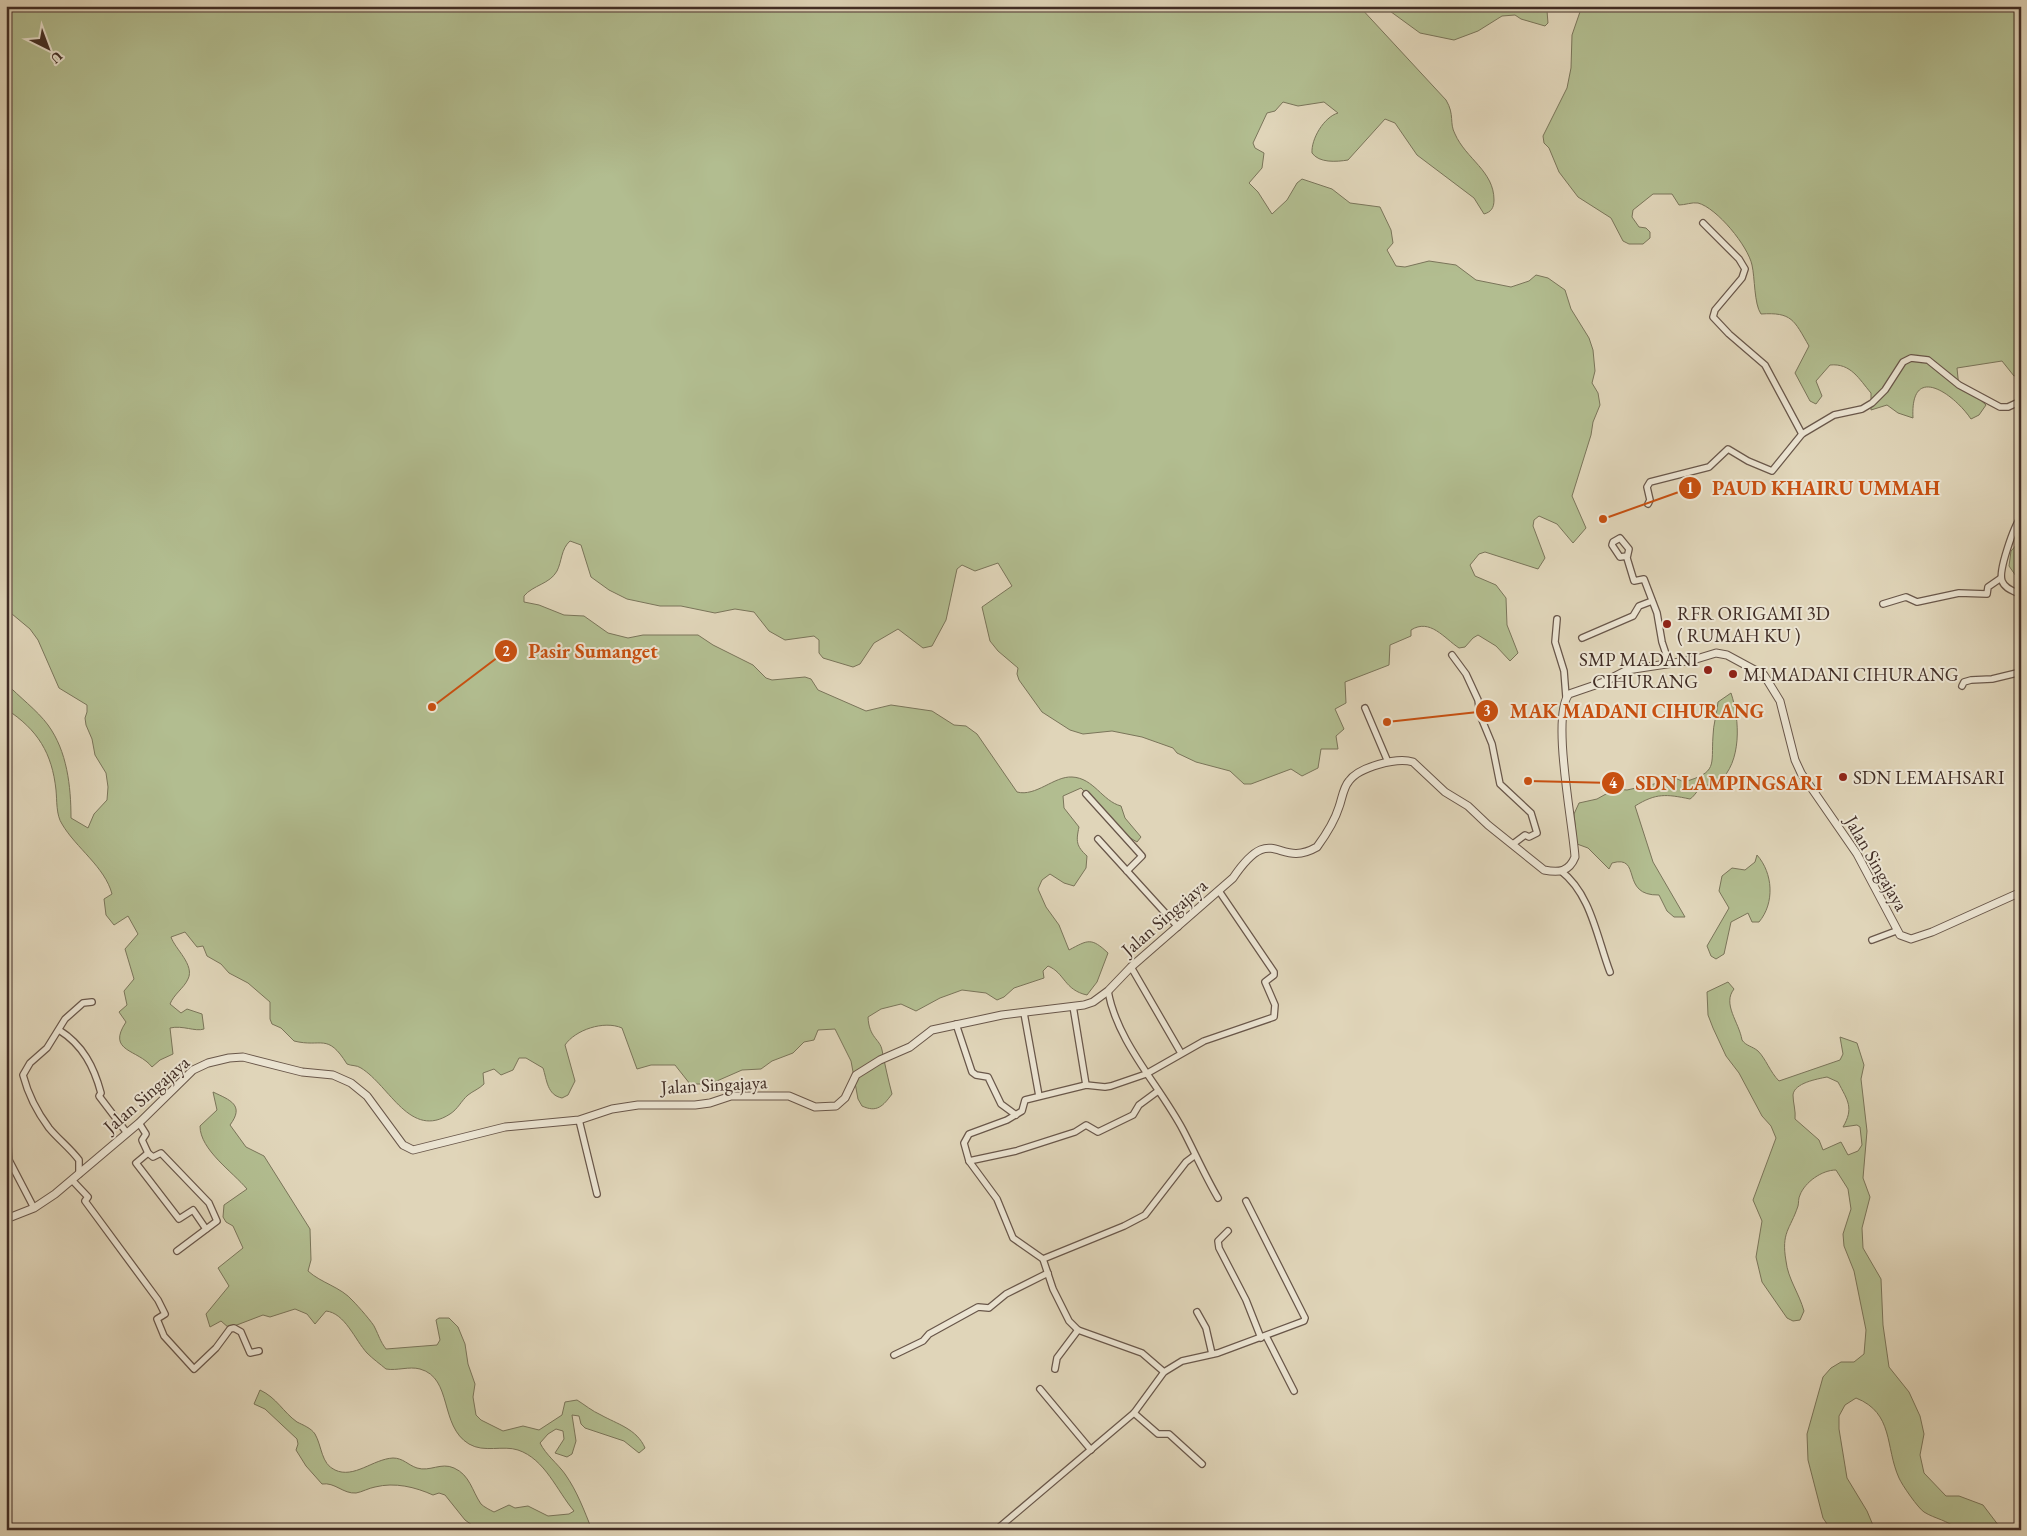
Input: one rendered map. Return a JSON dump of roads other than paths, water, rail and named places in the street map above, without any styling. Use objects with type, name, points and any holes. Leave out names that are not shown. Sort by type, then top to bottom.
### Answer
[{"type":"street","points":[[1703,223],[1739,259],[1745,269],[1742,278],[1715,310],[1713,317],[1729,334],[1765,365],[1776,390],[1802,434]]},
{"type":"street","points":[[1648,504],[1650,500],[1647,484],[1709,467],[1728,449],[1748,462],[1772,471],[1802,434],[1834,415],[1862,409],[1872,403],[1885,390],[1903,362],[1911,358],[1928,360],[1959,385],[2000,408],[2021,401]]},
{"type":"street","points":[[2021,516],[2010,538],[2001,578],[2006,587],[2021,595]]},
{"type":"street","points":[[1627,556],[1634,581],[1644,580],[1652,601],[1669,663]]},
{"type":"street","points":[[1883,604],[1906,597],[1917,602],[1959,593],[1987,594],[1988,587],[2001,578]]},
{"type":"street","points":[[1582,638],[1633,616],[1639,606],[1652,601]]},
{"type":"street","points":[[1557,619],[1555,642],[1564,671],[1566,697],[1562,706],[1562,730],[1574,857],[1571,866],[1561,871],[1576,885],[1585,900],[1610,972]]},
{"type":"street","name":"Jalan Singajaya","points":[[1566,697],[1569,694],[1604,682],[1627,670],[1722,653],[1756,670],[1768,680],[1782,706],[1798,767],[1857,854],[1879,892],[1896,930],[1907,938],[1918,936],[2021,892]]},
{"type":"street","points":[[1452,655],[1466,674],[1478,700],[1480,715],[1492,744],[1500,784],[1531,813],[1537,833],[1529,837],[1524,835],[1513,844]]},
{"type":"street","points":[[1962,686],[1964,682],[1971,680],[1982,681],[2021,672]]},
{"type":"street","points":[[1365,708],[1388,762]]},
{"type":"street","name":"Jalan Singajaya","points":[[6,1219],[34,1208],[72,1180],[139,1123],[197,1067],[229,1058],[243,1057],[302,1072],[333,1074],[362,1091],[403,1145],[413,1150],[505,1127],[579,1120],[612,1109],[638,1105],[695,1105],[710,1103],[731,1096],[789,1096],[816,1107],[836,1106],[845,1098],[856,1074],[880,1060],[910,1047],[932,1030],[956,1024],[1090,1003],[1108,991],[1131,966],[1219,891],[1233,878],[1245,860],[1260,849],[1268,847],[1296,854],[1317,847],[1339,809],[1349,781],[1369,768],[1388,762],[1407,760],[1413,762],[1445,792],[1468,806],[1544,870],[1561,871]]},
{"type":"street","points":[[1086,794],[1142,856],[1127,871]]},
{"type":"street","points":[[1098,839],[1178,927]]},
{"type":"street","points":[[1164,1372],[1142,1353],[1078,1330],[1064,1314],[1043,1259],[1012,1238],[997,1199],[969,1161],[964,1143],[969,1134],[1016,1115],[1023,1110],[1024,1100],[1086,1085],[1105,1088],[1146,1074],[1204,1040],[1274,1017],[1276,1013],[1272,997],[1265,982],[1274,975],[1272,967],[1219,891]]},
{"type":"street","points":[[1872,940],[1896,930]]},
{"type":"street","points":[[1131,966],[1181,1053]]},
{"type":"street","points":[[1108,991],[1117,1020],[1146,1074],[1183,1130],[1194,1156],[1218,1198]]},
{"type":"street","points":[[79,1174],[78,1160],[40,1114],[25,1087],[23,1076],[30,1063],[47,1048],[66,1019],[83,1004],[92,1002]]},
{"type":"street","points":[[1073,1006],[1086,1085]]},
{"type":"street","points":[[1024,1013],[1039,1096]]},
{"type":"street","points":[[956,1024],[972,1072],[976,1075],[988,1077],[1001,1104],[1016,1115]]},
{"type":"street","points":[[59,1030],[78,1045],[91,1063],[101,1093],[99,1096],[127,1133]]},
{"type":"street","points":[[969,1161],[1016,1151],[1075,1132],[1086,1125],[1098,1132],[1133,1115],[1139,1105],[1158,1091]]},
{"type":"street","points":[[579,1120],[597,1194]]},
{"type":"street","points":[[139,1123],[146,1134],[142,1140],[148,1153],[153,1157],[161,1154],[209,1203],[216,1221],[177,1251]]},
{"type":"street","points":[[8,1146],[9,1160],[34,1208]]},
{"type":"street","points":[[148,1153],[136,1162],[180,1220],[192,1210],[206,1229]]},
{"type":"street","points":[[1043,1259],[1124,1226],[1145,1215],[1186,1162],[1194,1156]]},
{"type":"street","points":[[72,1180],[88,1197],[85,1201],[158,1300],[164,1314],[156,1318],[164,1336],[194,1369],[216,1348],[230,1329],[234,1328],[241,1332],[250,1353],[259,1351]]},
{"type":"street","points":[[996,1530],[1134,1413],[1164,1372],[1182,1361],[1212,1354],[1263,1337],[1305,1319],[1246,1202]]},
{"type":"street","points":[[1228,1232],[1218,1241],[1219,1248],[1263,1337],[1294,1391]]},
{"type":"street","points":[[894,1355],[923,1341],[929,1334],[978,1307],[989,1308],[1006,1294],[1048,1273]]},
{"type":"street","points":[[1198,1312],[1206,1328],[1212,1354]]},
{"type":"street","points":[[1055,1369],[1057,1358],[1078,1330]]},
{"type":"street","points":[[1040,1389],[1091,1450]]},
{"type":"street","points":[[1134,1413],[1158,1434],[1169,1434],[1202,1464]]},
{"type":"place","name":"PAUD KHAIRU UMMAH","points":[[1603,519]]},
{"type":"place","name":"RFR ORIGAMI 3D ( RUMAH KU )","points":[[1667,624]]},
{"type":"place","name":"SMP MADANI CIHURANG","points":[[1708,670]]},
{"type":"place","name":"MI MADANI CIHURANG","points":[[1733,674]]},
{"type":"place","name":"Pasir Sumanget","points":[[432,707]]},
{"type":"place","name":"MAK MADANI CIHURANG","points":[[1387,722]]},
{"type":"place","name":"SDN LEMAHSARI","points":[[1843,777]]},
{"type":"place","name":"SDN LAMPINGSARI","points":[[1528,781]]}]
